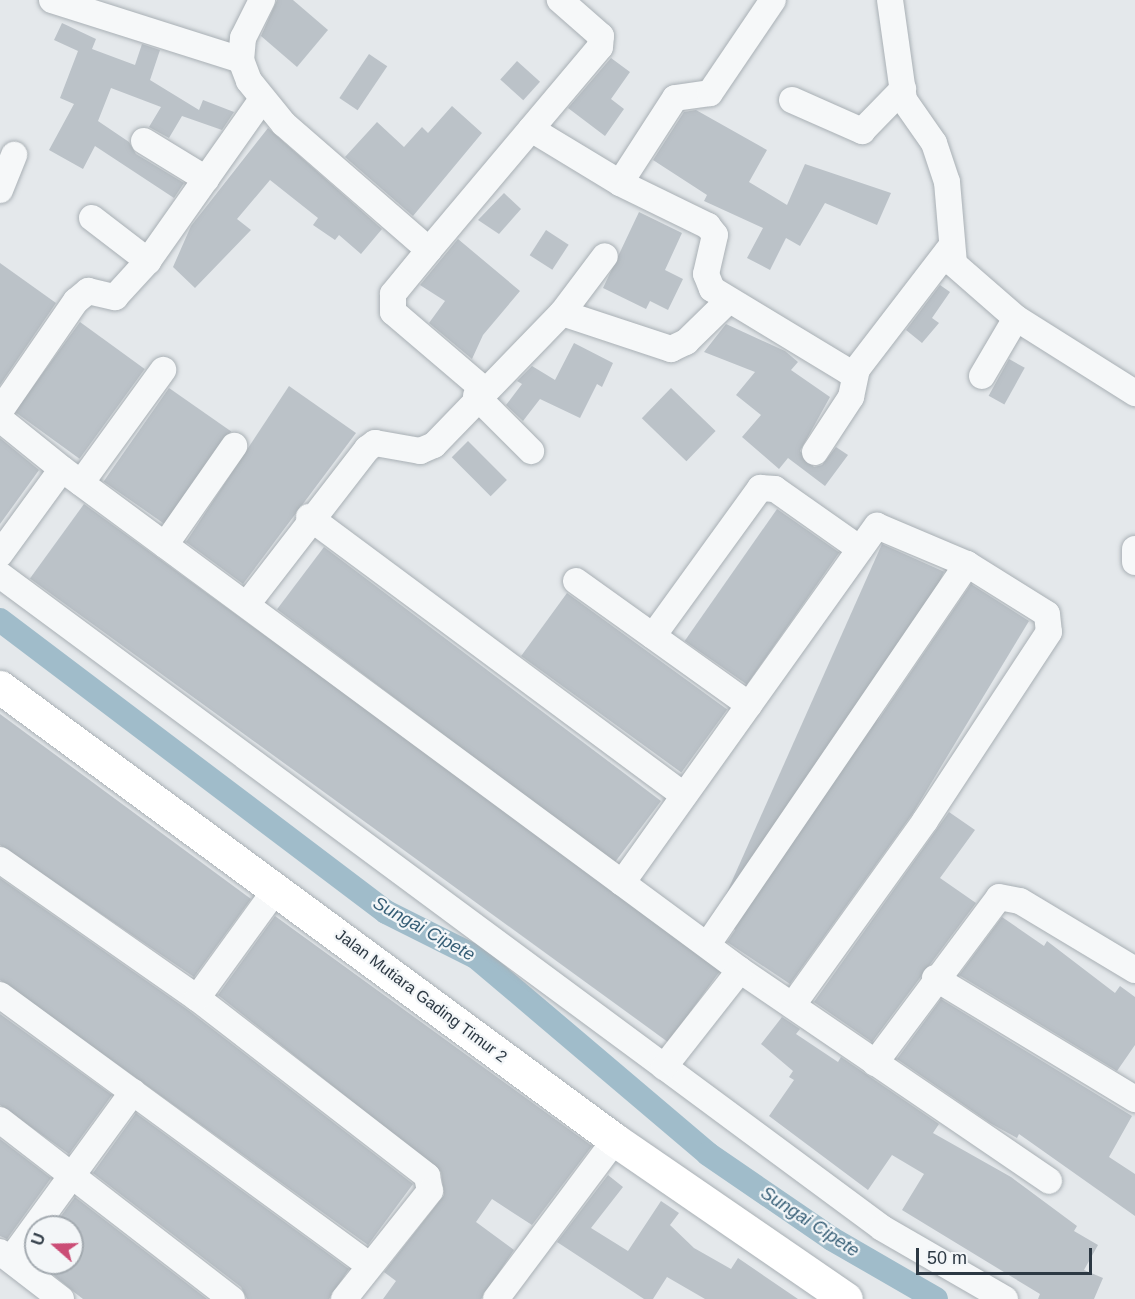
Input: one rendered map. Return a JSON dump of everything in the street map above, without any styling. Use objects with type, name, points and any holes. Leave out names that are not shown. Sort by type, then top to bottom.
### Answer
[{"type":"street","points":[[51,0],[241,60]]},
{"type":"street","points":[[262,0],[243,38],[241,60],[261,101],[429,250]]},
{"type":"street","points":[[531,451],[480,392],[393,312],[393,294],[602,42],[560,0]]},
{"type":"street","points":[[620,183],[675,98],[710,93],[773,0]]},
{"type":"street","points":[[890,0],[908,111],[939,152],[948,191],[950,248],[966,279],[1016,318],[1135,393]]},
{"type":"street","points":[[792,100],[862,131],[903,89]]},
{"type":"street","points":[[0,411],[76,301],[88,291],[115,297],[148,261],[261,101]]},
{"type":"street","points":[[531,129],[620,183],[712,230],[707,281],[728,301],[849,372],[857,369]]},
{"type":"street","points":[[144,141],[206,179]]},
{"type":"street","points":[[0,190],[14,155]]},
{"type":"street","points":[[92,218],[148,261]]},
{"type":"street","points":[[815,452],[851,397],[857,369],[950,248]]},
{"type":"street","points":[[248,603],[309,517],[375,443],[425,450],[480,392],[562,313],[605,256]]},
{"type":"street","points":[[562,313],[671,349],[686,342],[728,301]]},
{"type":"street","points":[[982,376],[1016,318]]},
{"type":"street","points":[[0,554],[72,476],[163,370]]},
{"type":"street","points":[[0,419],[72,476],[248,603],[740,970],[1049,1180]]},
{"type":"street","points":[[165,545],[234,446]]},
{"type":"street","points":[[652,636],[760,488],[775,489],[860,549]]},
{"type":"street","points":[[309,517],[684,796]]},
{"type":"street","points":[[622,883],[860,549],[884,524],[967,564],[1047,614],[1052,625],[926,821],[793,1005]]},
{"type":"street","points":[[1135,549],[1135,562]]},
{"type":"street","points":[[708,944],[967,564]]},
{"type":"street","points":[[0,575],[882,1228],[1005,1299]]},
{"type":"street","points":[[576,581],[749,705]]},
{"type":"street","name":"Jalan Mutiara Gading Timur 2","points":[[0,687],[277,888],[615,1140],[846,1299]]},
{"type":"street","points":[[0,860],[197,999],[428,1176],[430,1191],[344,1299]]},
{"type":"street","points":[[197,999],[277,888]]},
{"type":"street","points":[[875,1063],[935,978],[1003,896],[1135,970]]},
{"type":"street","points":[[664,1067],[740,970]]},
{"type":"street","points":[[935,978],[1135,1099]]},
{"type":"street","points":[[0,995],[369,1266]]},
{"type":"street","points":[[61,1299],[5,1256],[73,1173],[133,1092]]},
{"type":"street","points":[[0,1120],[73,1173],[232,1299]]},
{"type":"street","points":[[496,1299],[615,1140]]},
{"type":"building","points":[[277,0],[293,0],[328,30],[297,67],[261,36]]},
{"type":"building","points":[[62,23],[96,39],[92,49],[135,65],[142,44],[160,50],[150,80],[199,110],[203,100],[234,112],[222,130],[182,116],[169,138],[149,127],[161,107],[111,88],[98,121],[129,142],[136,154],[184,183],[174,198],[95,146],[83,169],[49,150],[74,104],[60,98],[78,51],[54,40]]},
{"type":"building","points":[[369,54],[387,66],[358,110],[339,98]]},
{"type":"building","points":[[611,58],[630,72],[611,99],[624,109],[605,136],[568,108]]},
{"type":"building","points":[[517,61],[540,82],[523,100],[500,80]]},
{"type":"building","points":[[452,106],[482,133],[413,216],[345,157],[377,122],[404,147],[422,127],[428,133]]},
{"type":"building","points":[[696,110],[767,150],[749,182],[787,205],[805,164],[891,193],[877,225],[825,203],[800,246],[786,238],[770,270],[747,258],[763,228],[704,201],[707,195],[653,160],[684,112]]},
{"type":"building","points":[[268,128],[382,229],[361,254],[339,235],[335,240],[313,225],[318,218],[270,180],[237,219],[251,230],[195,288],[173,267],[191,226]]},
{"type":"building","points":[[504,193],[521,209],[499,234],[478,220]]},
{"type":"building","points":[[639,212],[682,233],[665,270],[683,279],[668,310],[650,301],[646,309],[603,288]]},
{"type":"building","points":[[546,230],[569,245],[552,270],[530,255]]},
{"type":"building","points":[[458,239],[520,291],[483,335],[472,359],[429,323],[445,301],[420,285]]},
{"type":"building","points":[[0,263],[56,303],[0,385]]},
{"type":"building","points":[[940,285],[950,292],[932,318],[939,323],[922,343],[906,330]]},
{"type":"building","points":[[80,322],[145,369],[79,459],[15,412]]},
{"type":"building","points":[[726,324],[785,351],[798,362],[791,370],[830,397],[800,451],[814,467],[822,465],[836,447],[848,455],[825,486],[788,458],[779,469],[742,437],[761,415],[736,395],[755,372],[704,352]]},
{"type":"building","points":[[574,343],[613,363],[602,387],[597,384],[580,418],[540,399],[523,421],[506,405],[522,384],[517,381],[532,366],[555,380]]},
{"type":"building","points":[[1009,359],[1025,368],[1004,404],[989,396]]},
{"type":"building","points":[[289,386],[356,433],[243,584],[186,542]]},
{"type":"building","points":[[169,388],[231,432],[166,525],[104,481]]},
{"type":"building","points":[[671,388],[716,431],[686,461],[642,418]]},
{"type":"building","points":[[0,438],[39,470],[0,524]]},
{"type":"building","points":[[468,441],[507,480],[491,496],[452,457]]},
{"type":"building","points":[[84,504],[722,968],[668,1042],[30,578]]},
{"type":"building","points":[[777,509],[839,553],[747,684],[685,641]]},
{"type":"building","points":[[882,544],[944,572],[777,948],[714,920]]},
{"type":"building","points":[[324,547],[661,801],[614,863],[277,609]]},
{"type":"building","points":[[971,584],[1029,621],[913,813],[790,984],[727,942]]},
{"type":"building","points":[[567,593],[727,709],[681,772],[521,656]]},
{"type":"building","points":[[0,714],[251,899],[194,977],[0,845]]},
{"type":"building","points":[[949,812],[975,830],[940,878],[976,903],[872,1042],[814,1002]]},
{"type":"building","points":[[0,878],[188,1010],[413,1184],[368,1245],[0,980]]},
{"type":"building","points":[[275,916],[592,1146],[532,1225],[492,1199],[476,1222],[514,1250],[481,1299],[383,1299],[396,1281],[384,1272],[444,1195],[441,1172],[218,995]]},
{"type":"building","points":[[1002,917],[1044,946],[1047,941],[1115,993],[1120,986],[1135,997],[1135,1045],[1117,1071],[959,975]]},
{"type":"building","points":[[941,999],[1132,1116],[1109,1157],[1135,1174],[1135,1216],[1019,1134],[1017,1138],[990,1123],[897,1059]]},
{"type":"building","points":[[0,1014],[112,1095],[69,1154],[0,1105]]},
{"type":"building","points":[[782,1017],[800,1029],[796,1034],[838,1062],[841,1057],[939,1124],[933,1133],[1011,1177],[1077,1226],[1074,1231],[1098,1245],[1084,1270],[1103,1278],[1094,1299],[1038,1299],[1040,1294],[902,1210],[924,1174],[892,1155],[868,1190],[769,1116],[794,1080],[789,1077],[793,1071],[761,1044]]},
{"type":"building","points":[[136,1113],[349,1269],[329,1299],[247,1299],[241,1287],[93,1173]]},
{"type":"building","points":[[0,1139],[51,1178],[7,1239],[0,1236]]},
{"type":"building","points":[[608,1175],[623,1187],[591,1228],[628,1251],[661,1201],[679,1213],[670,1225],[694,1248],[731,1269],[738,1258],[798,1299],[705,1299],[667,1277],[653,1299],[644,1299],[557,1242]]},
{"type":"building","points":[[75,1197],[207,1299],[83,1299],[54,1275],[84,1275],[84,1215],[62,1215]]},
{"type":"waterway","name":"Sungai Cipete","points":[[0,620],[386,912],[476,957],[708,1154],[832,1239],[936,1299]]}]
